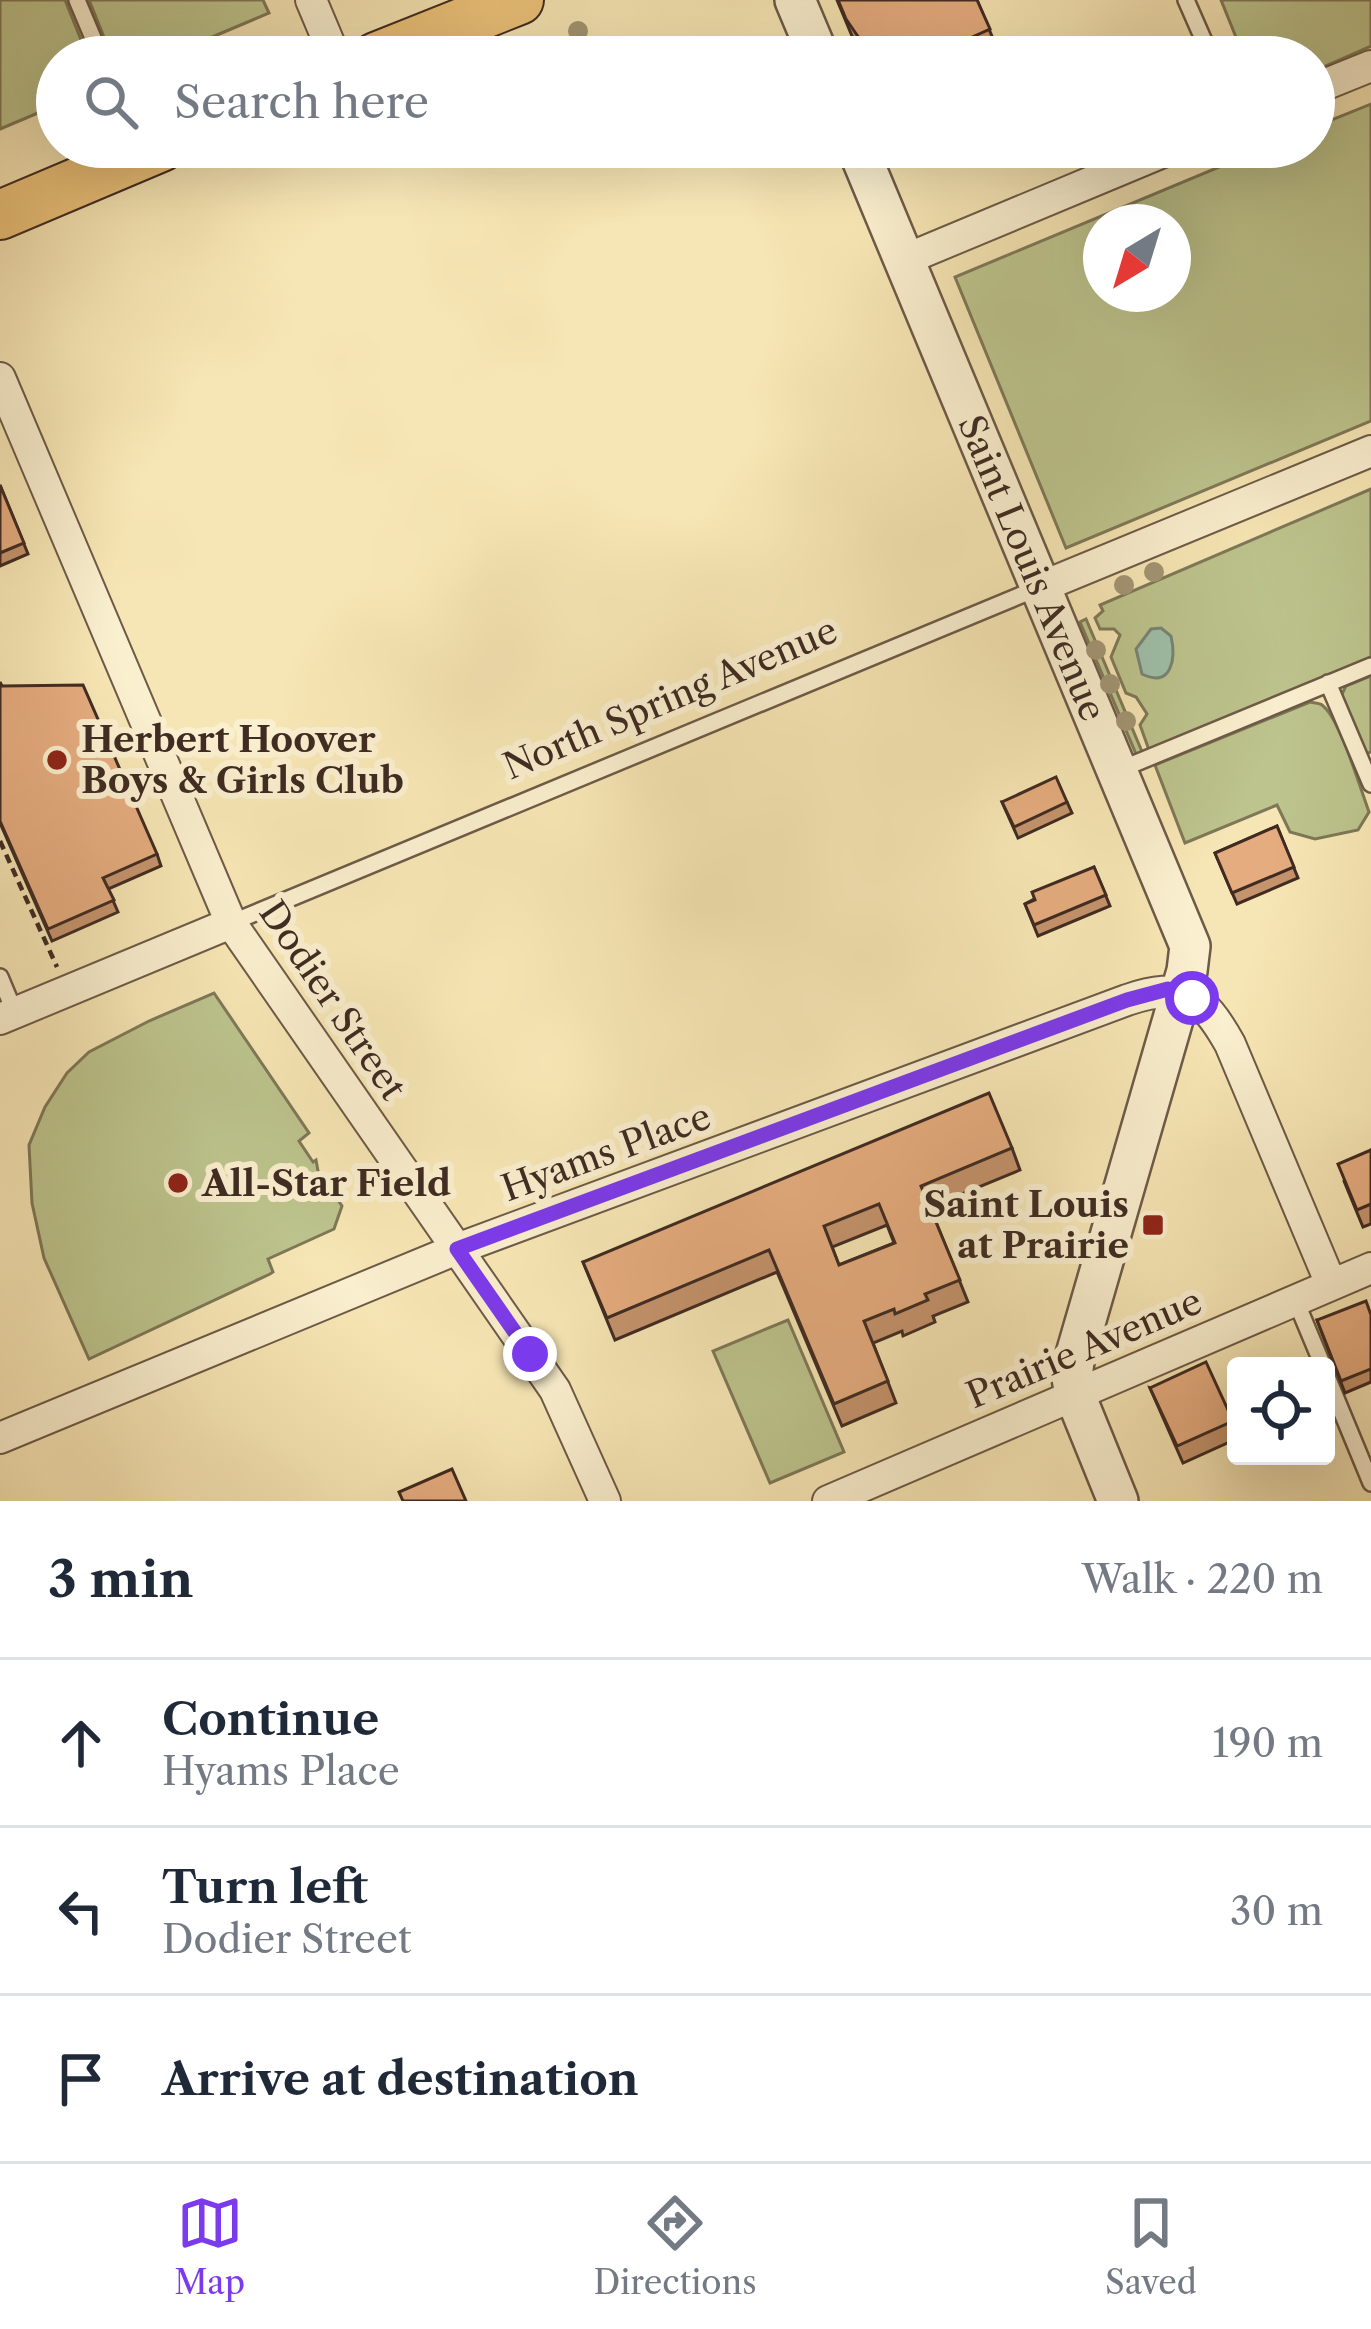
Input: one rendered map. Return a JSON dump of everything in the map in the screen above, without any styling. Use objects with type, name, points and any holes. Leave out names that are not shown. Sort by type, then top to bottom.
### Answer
[{"type":"main road","points":[[429,36],[519,0]]},
{"type":"main road","points":[[0,214],[106,168]]},
{"type":"street","points":[[311,0],[326,36]]},
{"type":"street","points":[[795,0],[810,36]]},
{"type":"street","points":[[1335,81],[1371,66]]},
{"type":"street","name":"Saint Louis Avenue","points":[[866,168],[1186,933],[1190,958],[1074,1361],[1075,1394],[1118,1501]]},
{"type":"street","points":[[904,260],[1125,168]]},
{"type":"street","name":"Dodier Street","points":[[0,377],[231,922],[555,1390],[604,1501]]},
{"type":"street","name":"North Spring Avenue","points":[[1041,586],[1371,451]]},
{"type":"street","name":"North Spring Avenue","points":[[7,1016],[231,922]]},
{"type":"street","name":"Hyams Place","points":[[0,1438],[457,1249],[1127,1000],[1168,989],[1180,992]]},
{"type":"street","points":[[1180,992],[1217,1019],[1231,1044],[1330,1284]]},
{"type":"street","name":"Prairie Avenue","points":[[843,1498],[1371,1268]]},
{"type":"lane","points":[[77,0],[92,36]]},
{"type":"lane","points":[[1186,0],[1202,36]]},
{"type":"lane","name":"North Spring Avenue","points":[[231,922],[1041,586]]},
{"type":"lane","points":[[1118,770],[1371,666]]},
{"type":"lane","points":[[1328,683],[1371,784]]},
{"type":"lane","points":[[0,977],[7,1016]]},
{"type":"lane","points":[[1295,1299],[1319,1357]]},
{"type":"lane","points":[[1335,1396],[1371,1483]]},
{"type":"path","points":[[0,841],[58,969]]},
{"type":"green space","points":[[0,0],[65,0],[80,36],[36,36],[36,114],[0,129]]},
{"type":"green space","points":[[89,0],[263,0],[269,13],[215,36],[104,36]]},
{"type":"green space","points":[[1221,0],[1371,0],[1371,46],[1335,62],[1335,36],[1236,36]]},
{"type":"green space","points":[[1371,104],[1371,421],[1066,548],[955,277],[1083,224],[1083,312],[1191,312],[1191,204],[1130,204],[1217,168],[1335,168],[1335,119]]},
{"type":"green space","points":[[1371,489],[1371,657],[1149,750],[1140,725],[1147,714],[1136,697],[1126,693],[1111,657],[1120,635],[1114,629],[1100,629],[1095,618],[1103,611],[1100,605]]},
{"type":"green space","points":[[1086,619],[1143,754],[1136,754],[1080,622]]},
{"type":"green space","points":[[1371,676],[1371,752],[1366,754],[1341,696],[1346,686]]},
{"type":"green space","points":[[1310,702],[1327,710],[1350,758],[1369,812],[1358,830],[1315,839],[1290,832],[1277,805],[1185,843],[1155,765]]},
{"type":"green space","name":"All-Star Field","points":[[214,993],[309,1133],[299,1141],[316,1160],[318,1171],[342,1206],[334,1229],[268,1259],[270,1274],[89,1359],[44,1258],[32,1203],[29,1145],[45,1107],[67,1073],[89,1052]]},
{"type":"green space","points":[[788,1320],[844,1452],[770,1483],[713,1351]]},
{"type":"shaded area","points":[[1161,628],[1171,636],[1172,662],[1166,674],[1152,678],[1142,674],[1136,649],[1151,629]]},
{"type":"building","points":[[838,0],[977,0],[990,29],[974,36],[858,36]]},
{"type":"building","points":[[0,485],[24,543],[0,553]]},
{"type":"building","name":"Herbert Hoover Boys & Girls Club","points":[[0,682],[2,686],[83,685],[157,854],[103,878],[114,900],[48,929],[0,821]]},
{"type":"building","points":[[1056,777],[1067,802],[1014,827],[1002,802]]},
{"type":"building","points":[[1277,826],[1294,867],[1232,893],[1215,853]]},
{"type":"building","points":[[1094,867],[1106,895],[1034,925],[1025,904],[1035,900],[1032,892]]},
{"type":"building","points":[[989,1093],[1012,1148],[921,1186],[960,1280],[925,1294],[928,1300],[864,1321],[888,1381],[834,1404],[769,1250],[607,1318],[583,1262]],"holes":[[[879,1204],[895,1243],[839,1265],[824,1226]]]},
{"type":"building","points":[[1371,1150],[1371,1204],[1357,1210],[1338,1164]]},
{"type":"building","points":[[1366,1301],[1371,1315],[1371,1369],[1341,1381],[1317,1320]]},
{"type":"building","points":[[1206,1362],[1227,1408],[1227,1424],[1177,1446],[1150,1388]]},
{"type":"building","points":[[452,1469],[466,1501],[403,1501],[399,1492]]},
{"type":"place","name":"Herbert Hoover Boys & Girls Club","points":[[57,760]]},
{"type":"place","name":"All-Star Field","points":[[178,1183]]},
{"type":"place","name":"Saint Louis at Prairie","points":[[1153,1225]]},
{"type":"route","points":[[530,1354],[457,1249],[1127,1000],[1168,989],[1192,998]]}]
